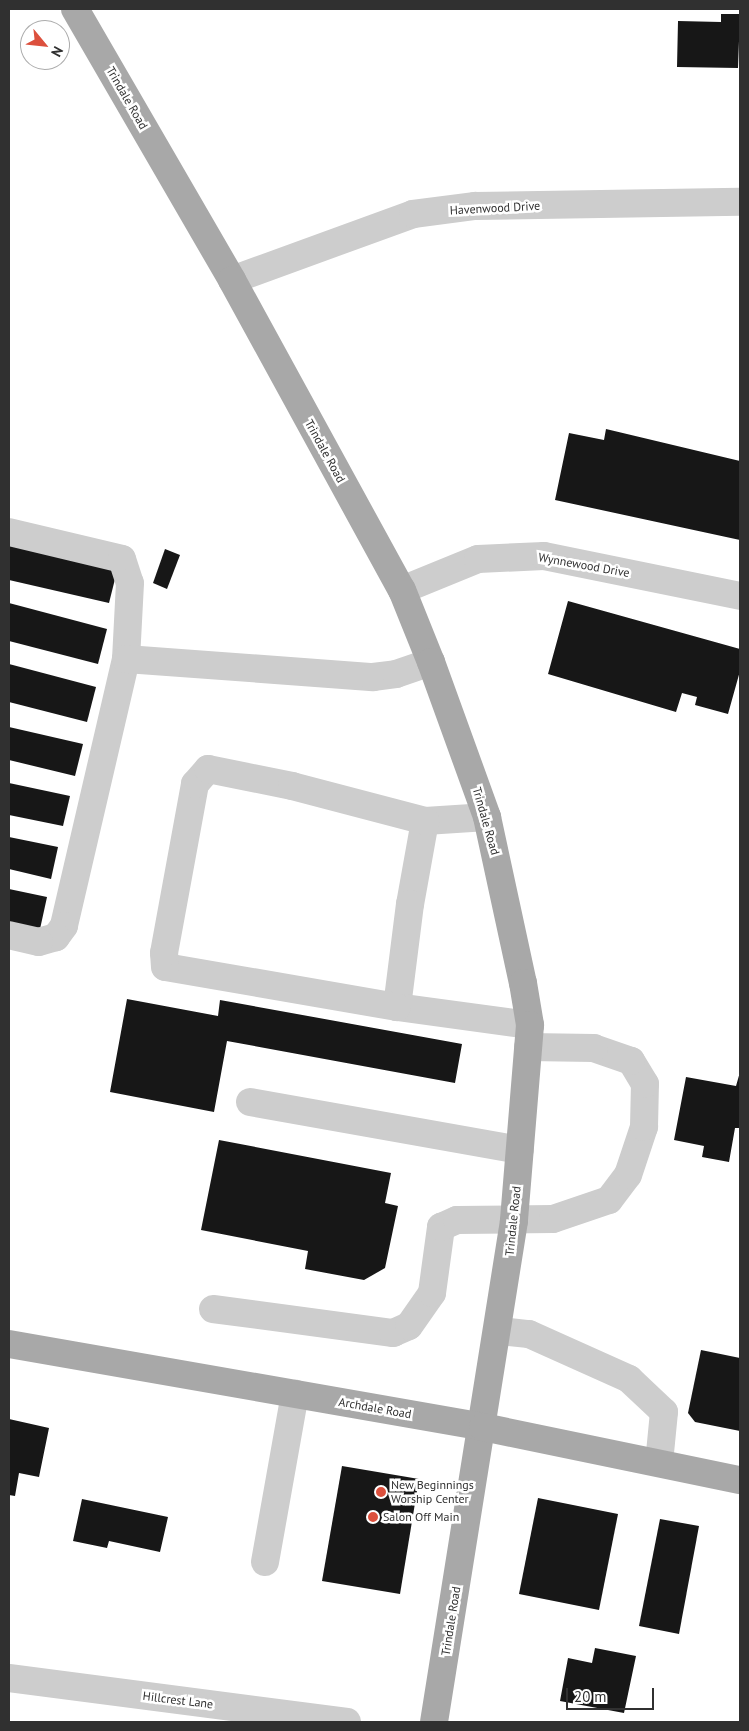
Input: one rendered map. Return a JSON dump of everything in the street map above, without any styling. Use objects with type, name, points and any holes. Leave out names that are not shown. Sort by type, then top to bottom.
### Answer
[{"type":"main road","name":"Trindale Road","points":[[75,9],[232,280],[402,590],[432,662],[487,817],[529,1036],[514,1221],[499,1331],[434,1722]]},
{"type":"main road","name":"Archdale Road","points":[[9,1344],[483,1427],[740,1480]]},
{"type":"street","name":"Havenwood Drive","points":[[232,280],[413,214],[475,206],[740,202]]},
{"type":"street","points":[[9,532],[122,559],[130,583],[126,659],[64,926],[56,937],[39,942],[9,935]]},
{"type":"street","name":"Wynnewood Drive","points":[[402,590],[478,559],[544,556],[740,596]]},
{"type":"street","points":[[126,659],[373,677],[396,674],[432,662]]},
{"type":"street","points":[[213,1309],[393,1333],[409,1326],[432,1293],[441,1227],[457,1220],[514,1221],[553,1219],[609,1200],[628,1175],[644,1127],[645,1084],[631,1061],[594,1048],[397,1007],[165,967],[164,952],[195,784],[208,769],[292,786],[425,821],[487,817]]},
{"type":"street","points":[[397,1007],[410,904],[425,821]]},
{"type":"street","points":[[250,1102],[520,1150]]},
{"type":"street","points":[[499,1331],[529,1334],[630,1379],[664,1412],[660,1463]]},
{"type":"street","points":[[265,1562],[296,1394]]},
{"type":"street","name":"Hillcrest Lane","points":[[9,1678],[347,1722]]},
{"type":"building","points":[[721,14],[740,14],[738,68],[677,67],[678,21],[721,22]]},
{"type":"building","points":[[606,429],[740,461],[740,540],[555,500],[569,433],[604,440]]},
{"type":"building","points":[[9,541],[118,567],[109,603],[9,580]]},
{"type":"building","points":[[165,549],[180,555],[167,589],[153,583]]},
{"type":"building","points":[[568,601],[740,649],[740,671],[728,714],[695,705],[697,697],[682,693],[676,712],[548,674]]},
{"type":"building","points":[[9,603],[107,629],[98,664],[9,641]]},
{"type":"building","points":[[9,664],[96,687],[87,722],[9,702]]},
{"type":"building","points":[[9,727],[83,744],[75,776],[9,760]]},
{"type":"building","points":[[9,783],[70,796],[63,826],[9,815]]},
{"type":"building","points":[[9,837],[58,847],[51,879],[9,869]]},
{"type":"building","points":[[9,889],[47,897],[40,929],[9,922]]},
{"type":"building","points":[[127,999],[218,1016],[220,1000],[462,1044],[455,1083],[227,1041],[214,1112],[110,1092]]},
{"type":"building","points":[[740,1072],[740,1128],[735,1128],[729,1162],[702,1157],[704,1146],[674,1140],[686,1077],[736,1086]]},
{"type":"building","points":[[219,1140],[391,1173],[385,1203],[398,1206],[385,1268],[364,1280],[305,1269],[308,1251],[201,1230]]},
{"type":"building","points":[[701,1350],[740,1358],[740,1431],[695,1422],[688,1413]]},
{"type":"building","points":[[9,1419],[49,1428],[39,1477],[19,1473],[15,1496],[9,1495]]},
{"type":"building","points":[[342,1466],[419,1479],[400,1594],[322,1581]]},
{"type":"building","points":[[538,1498],[618,1514],[599,1610],[519,1594]]},
{"type":"building","points":[[82,1499],[168,1517],[160,1552],[109,1541],[107,1548],[73,1541]]},
{"type":"building","points":[[660,1519],[699,1526],[679,1634],[639,1626]]},
{"type":"building","points":[[595,1648],[636,1656],[624,1713],[560,1701],[568,1658],[592,1663]]},
{"type":"place","name":"New Beginnings Worship Center","points":[[381,1492]]},
{"type":"place","name":"Salon Off Main","points":[[373,1517]]}]
